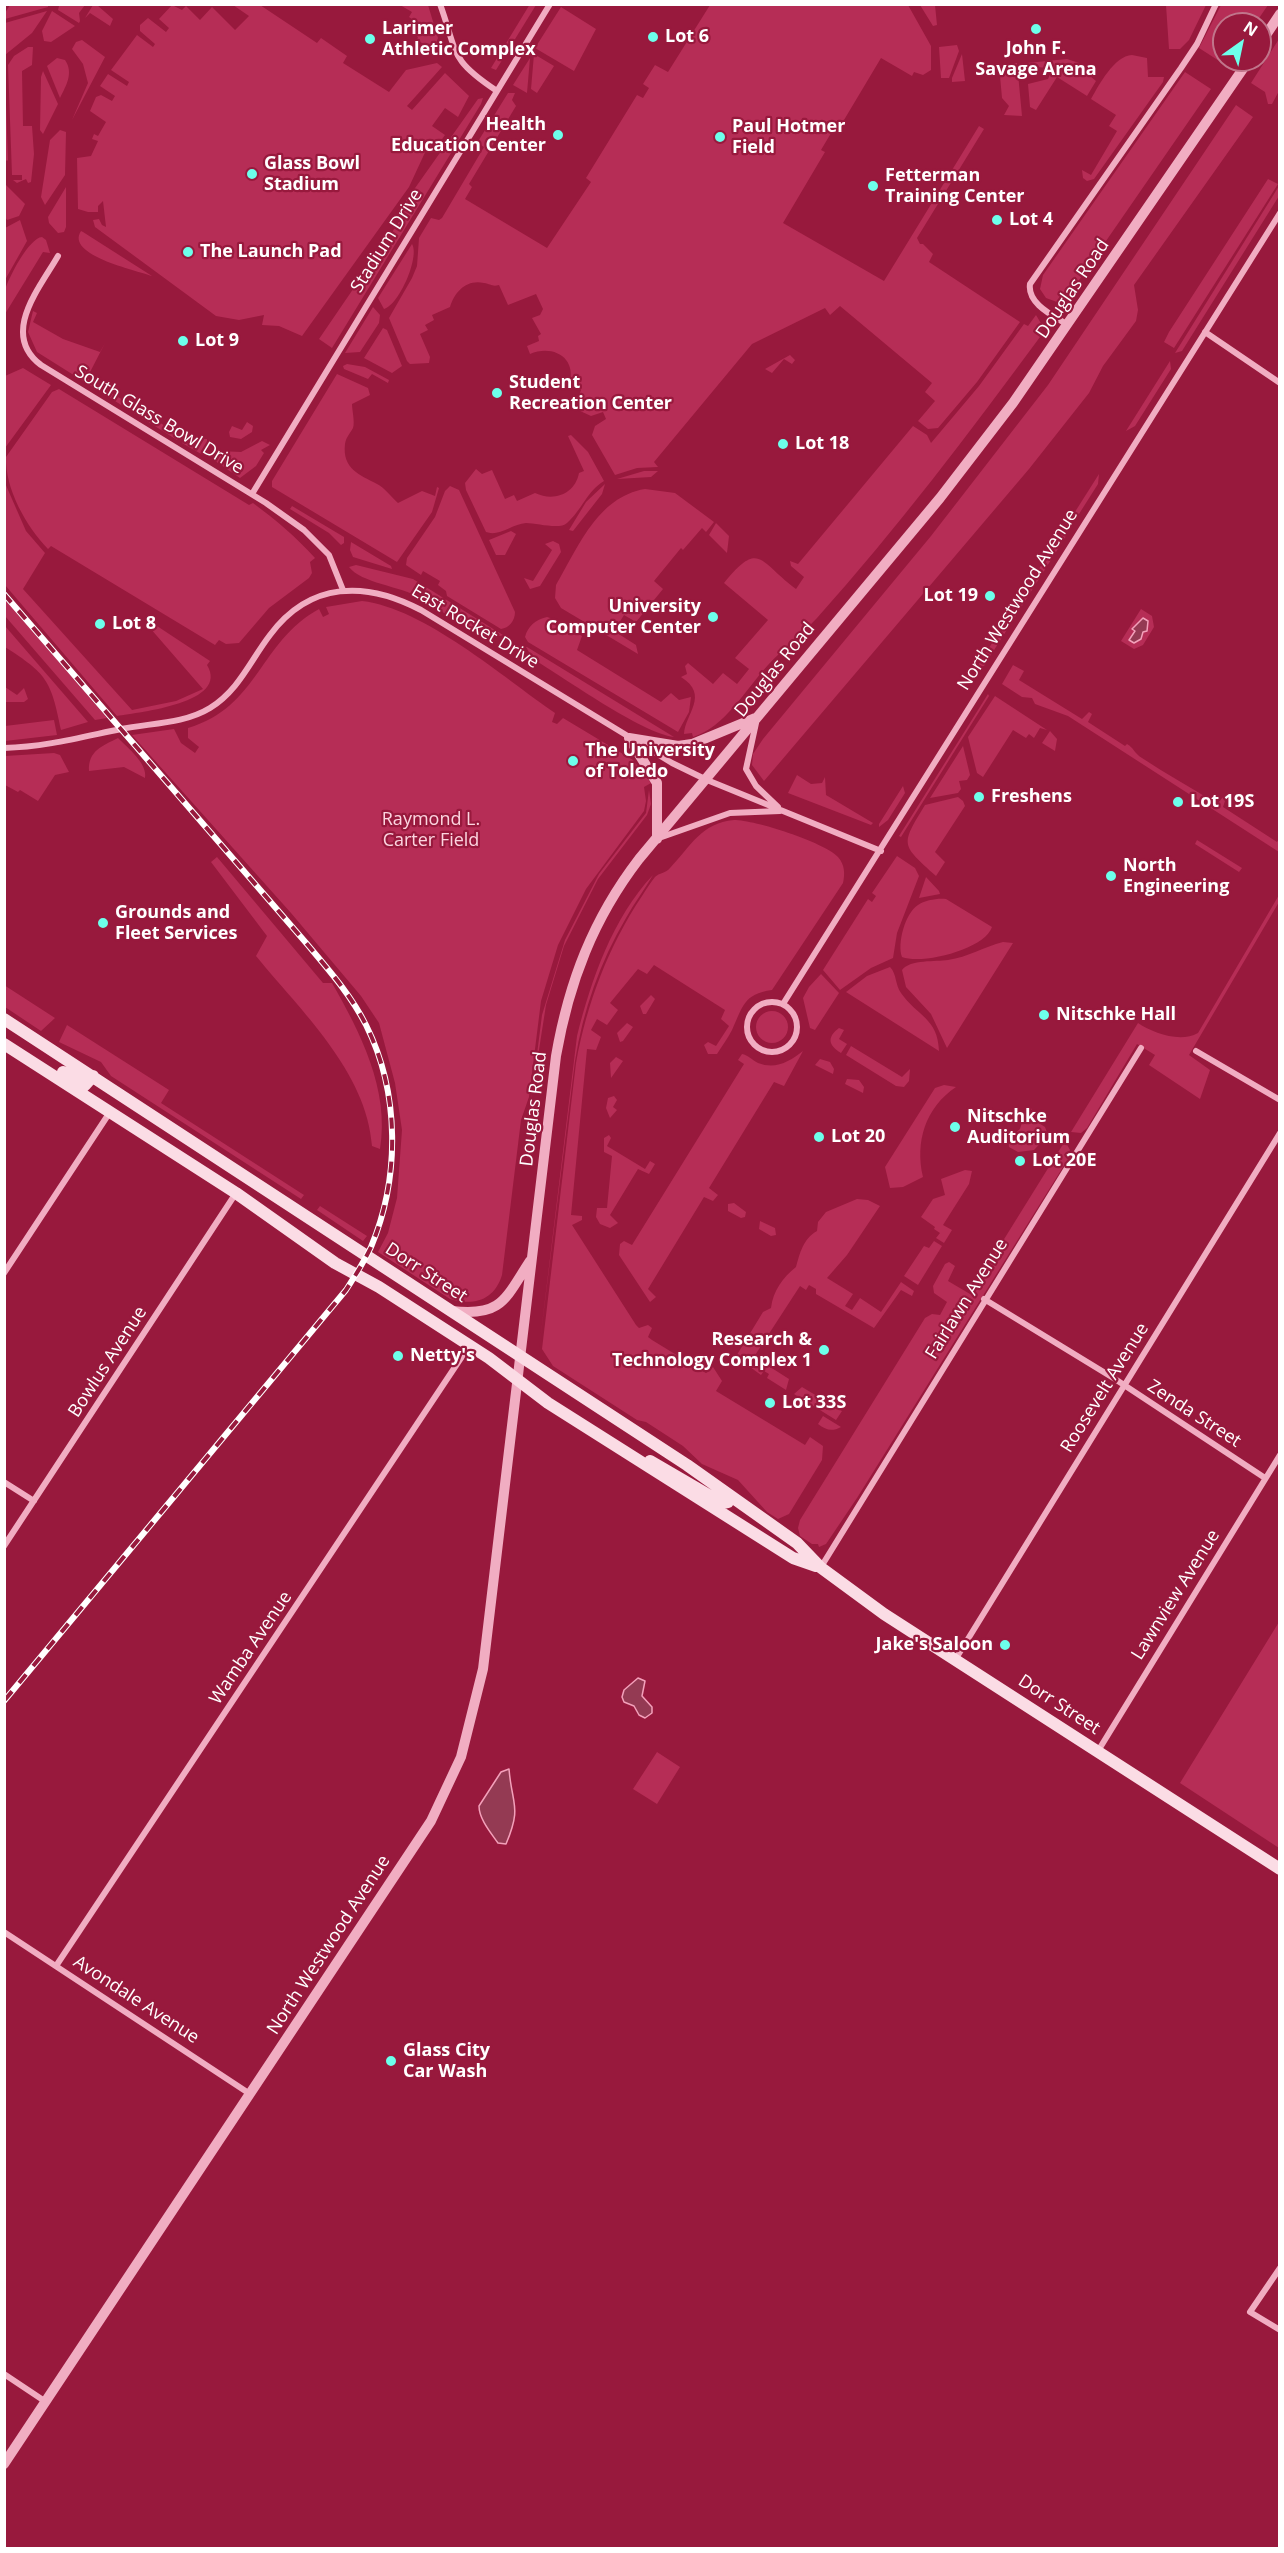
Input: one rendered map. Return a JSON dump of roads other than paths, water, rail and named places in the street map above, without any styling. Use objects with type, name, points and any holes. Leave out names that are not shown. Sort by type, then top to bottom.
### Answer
[{"type":"main road","name":"Dorr Street","points":[[4,1019],[520,1355],[731,1496],[797,1543],[820,1568],[885,1614],[1280,1869]]},
{"type":"main road","name":"Dorr Street","points":[[4,1042],[236,1193],[335,1263],[379,1287],[470,1346],[548,1403],[608,1442],[662,1472],[793,1558],[820,1568]]},
{"type":"main road","points":[[4,1042],[83,1084],[87,1084],[93,1076]]},
{"type":"main road","points":[[662,1472],[722,1503],[728,1502],[731,1496]]},
{"type":"street","points":[[440,4],[449,39],[458,57],[471,73],[497,92]]},
{"type":"street","name":"Stadium Drive","points":[[252,494],[550,4]]},
{"type":"street","points":[[1068,325],[1037,303],[1029,289],[1031,280],[1181,68],[1197,44],[1216,4]]},
{"type":"street","name":"Douglas Road","points":[[517,1380],[556,1056],[570,991],[585,948],[610,899],[757,717],[940,498],[1013,403],[1241,72]]},
{"type":"street","name":"North Westwood Avenue","points":[[783,1004],[1280,213]]},
{"type":"street","name":"South Glass Bowl Drive","points":[[58,256],[21,323],[23,343],[28,354],[41,365],[252,494],[319,543],[334,564],[343,590]]},
{"type":"street","points":[[1205,332],[1280,383]]},
{"type":"street","name":"East Rocket Drive","points":[[4,748],[67,742],[121,729],[177,720],[208,710],[242,679],[269,636],[285,619],[315,599],[343,590],[374,591],[402,600],[629,738],[707,780],[881,850]]},
{"type":"street","points":[[629,738],[678,746],[692,744],[757,717]]},
{"type":"street","points":[[757,717],[746,769],[756,786],[783,811]]},
{"type":"street","points":[[629,738],[657,783],[657,839],[730,813],[783,811]]},
{"type":"street","points":[[768,1002],[783,1004],[795,1016],[798,1023],[795,1039],[784,1050],[776,1052],[761,1050],[755,1046],[747,1032],[749,1016],[753,1010],[768,1002]]},
{"type":"street","name":"Fairlawn Avenue","points":[[820,1568],[1141,1047]]},
{"type":"street","points":[[1196,1051],[1280,1100]]},
{"type":"street","points":[[4,1273],[110,1112]]},
{"type":"street","name":"Roosevelt Avenue","points":[[956,1660],[1280,1133]]},
{"type":"street","name":"Bowlus Avenue","points":[[4,1546],[236,1193]]},
{"type":"street","points":[[452,1311],[476,1314],[494,1308],[509,1293],[532,1258]]},
{"type":"street","name":"Zenda Street","points":[[984,1299],[1265,1478]]},
{"type":"street","name":"Wamba Avenue","points":[[56,1965],[470,1346]]},
{"type":"street","name":"North Westwood Avenue","points":[[4,2464],[431,1821],[461,1757],[483,1669],[517,1380]]},
{"type":"street","name":"Lawnview Avenue","points":[[1098,1751],[1280,1455]]},
{"type":"street","points":[[4,1482],[34,1501]]},
{"type":"street","name":"Avondale Avenue","points":[[4,1932],[250,2094]]},
{"type":"street","points":[[1280,2268],[1250,2312],[1280,2330]]},
{"type":"street","points":[[4,2374],[46,2402]]},
{"type":"railway","points":[[4,594],[307,944],[346,993],[366,1025],[377,1051],[390,1107],[392,1136],[391,1164],[381,1220],[371,1247],[346,1290],[4,1701]]},
{"type":"place","name":"John F. Savage Arena","points":[[1036,29]]},
{"type":"place","name":"Lot 6","points":[[653,37]]},
{"type":"place","name":"Larimer Athletic Complex","points":[[370,39]]},
{"type":"place","name":"Health Education Center","points":[[558,135]]},
{"type":"place","name":"Paul Hotmer Field","points":[[720,137]]},
{"type":"place","name":"Glass Bowl Stadium","points":[[252,174]]},
{"type":"place","name":"Fetterman Training Center","points":[[873,186]]},
{"type":"place","name":"Lot 4","points":[[997,220]]},
{"type":"place","name":"The Launch Pad","points":[[188,252]]},
{"type":"place","name":"Lot 9","points":[[183,341]]},
{"type":"place","name":"Student Recreation Center","points":[[497,393]]},
{"type":"place","name":"Lot 18","points":[[783,444]]},
{"type":"place","name":"Lot 19","points":[[990,596]]},
{"type":"place","name":"University Computer Center","points":[[713,617]]},
{"type":"place","name":"Lot 8","points":[[100,624]]},
{"type":"place","name":"The University of Toledo","points":[[573,761]]},
{"type":"place","name":"Freshens","points":[[979,797]]},
{"type":"place","name":"Lot 19S","points":[[1178,802]]},
{"type":"place","name":"North Engineering","points":[[1111,876]]},
{"type":"place","name":"Grounds and Fleet Services","points":[[103,923]]},
{"type":"place","name":"Nitschke Hall","points":[[1044,1015]]},
{"type":"place","name":"Nitschke Auditorium","points":[[955,1127]]},
{"type":"place","name":"Lot 20","points":[[819,1137]]},
{"type":"place","name":"Lot 20E","points":[[1020,1161]]},
{"type":"place","name":"Research & Technology Complex 1","points":[[824,1350]]},
{"type":"place","name":"Netty's","points":[[398,1356]]},
{"type":"place","name":"Lot 33S","points":[[770,1403]]},
{"type":"place","name":"Jake's Saloon","points":[[1005,1645]]},
{"type":"place","name":"Glass City Car Wash","points":[[391,2061]]},
{"type":"park label","name":"Raymond L. Carter Field","points":[[431,830]]}]
